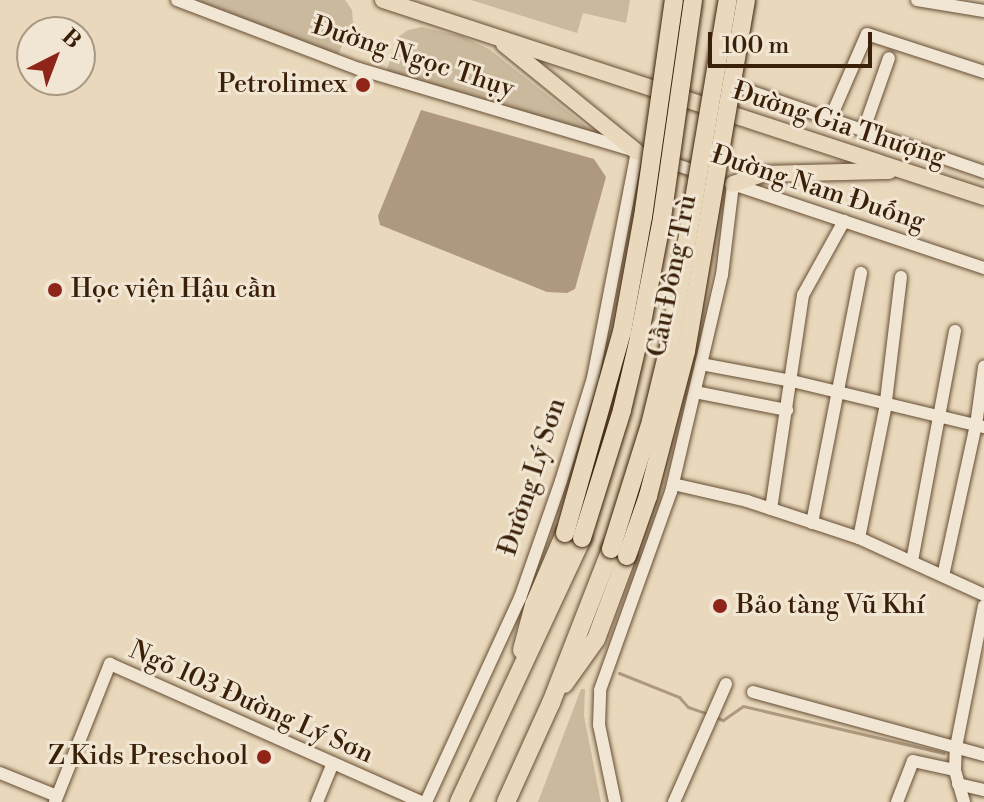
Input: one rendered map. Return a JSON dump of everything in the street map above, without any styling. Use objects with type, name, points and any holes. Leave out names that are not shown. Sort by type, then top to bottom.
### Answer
[{"type":"highway","name":"Cầu Đông Trù","points":[[574,536],[622,332],[643,217],[674,0]]},
{"type":"highway","name":"Cầu Đông Trù","points":[[574,536],[622,410],[639,338],[662,218],[693,0]]},
{"type":"highway","name":"Cầu Đông Trù","points":[[619,553],[669,347],[728,0]]},
{"type":"highway","name":"Cầu Đông Trù","points":[[619,553],[648,496],[686,351],[746,0]]},
{"type":"highway","points":[[459,802],[512,689],[574,536]]},
{"type":"highway","points":[[510,799],[619,553]]},
{"type":"main road","name":"Đường Ngọc Thụy","points":[[383,0],[497,38]]},
{"type":"main road","points":[[497,38],[637,152]]},
{"type":"main road","name":"Đường Gia Thượng","points":[[497,38],[984,197]]},
{"type":"main road","points":[[733,184],[762,174],[903,171]]},
{"type":"street","name":"Đường Ngọc Thụy","points":[[177,0],[359,69],[637,152]]},
{"type":"street","points":[[917,0],[984,11]]},
{"type":"street","points":[[831,117],[867,34],[984,72]]},
{"type":"street","points":[[864,129],[889,58]]},
{"type":"street","name":"Đường Gia Thượng","points":[[749,91],[984,172]]},
{"type":"street","name":"Đường Nam Đuống","points":[[637,152],[984,268]]},
{"type":"street","name":"Đường Lý Sơn","points":[[424,802],[520,598],[561,481],[593,378],[637,152]]},
{"type":"street","points":[[614,802],[598,713],[600,690],[660,530],[673,484],[722,275],[733,184]]},
{"type":"street","points":[[771,509],[803,295],[844,221]]},
{"type":"street","points":[[812,523],[861,273]]},
{"type":"street","points":[[859,538],[885,403],[901,277]]},
{"type":"street","points":[[912,561],[955,331]]},
{"type":"street","points":[[701,364],[792,381],[980,426]]},
{"type":"street","points":[[943,576],[980,426],[984,367]]},
{"type":"street","points":[[695,392],[787,410]]},
{"type":"street","points":[[673,484],[771,509],[859,538],[984,595]]},
{"type":"street","points":[[964,802],[955,770],[956,747],[983,612]]},
{"type":"street","name":"Ngõ 103 Đường Lý Sơn","points":[[56,799],[110,664],[333,763],[392,796],[424,802]]},
{"type":"street","points":[[674,802],[726,684]]},
{"type":"street","points":[[753,692],[984,755]]},
{"type":"street","points":[[897,802],[913,761],[955,770]]},
{"type":"street","points":[[317,802],[333,763]]},
{"type":"street","points":[[0,773],[56,799]]},
{"type":"street","points":[[958,784],[984,790]]},
{"type":"shaded area","points":[[195,0],[345,0],[352,10],[353,23],[338,54],[260,28]]},
{"type":"shaded area","points":[[471,0],[630,0],[626,23],[583,13],[577,33]]},
{"type":"shaded area","points":[[422,27],[461,36],[489,49],[601,138],[386,72],[398,37],[408,30]]},
{"type":"shaded area","points":[[421,110],[594,159],[606,177],[575,289],[567,293],[547,292],[380,225],[378,216]]},
{"type":"shaded area","points":[[581,689],[585,689],[584,716],[601,802],[538,802]]},
{"type":"waterway","points":[[619,673],[679,697],[688,707],[708,714]]},
{"type":"waterway","points":[[715,717],[723,720],[743,706],[944,753]]},
{"type":"place","name":"Petrolimex","points":[[363,85]]},
{"type":"place","name":"Học viện Hậu cần","points":[[55,290]]},
{"type":"place","name":"Bảo tàng Vũ Khí","points":[[720,606]]},
{"type":"place","name":"Z Kids Preschool","points":[[264,757]]}]
